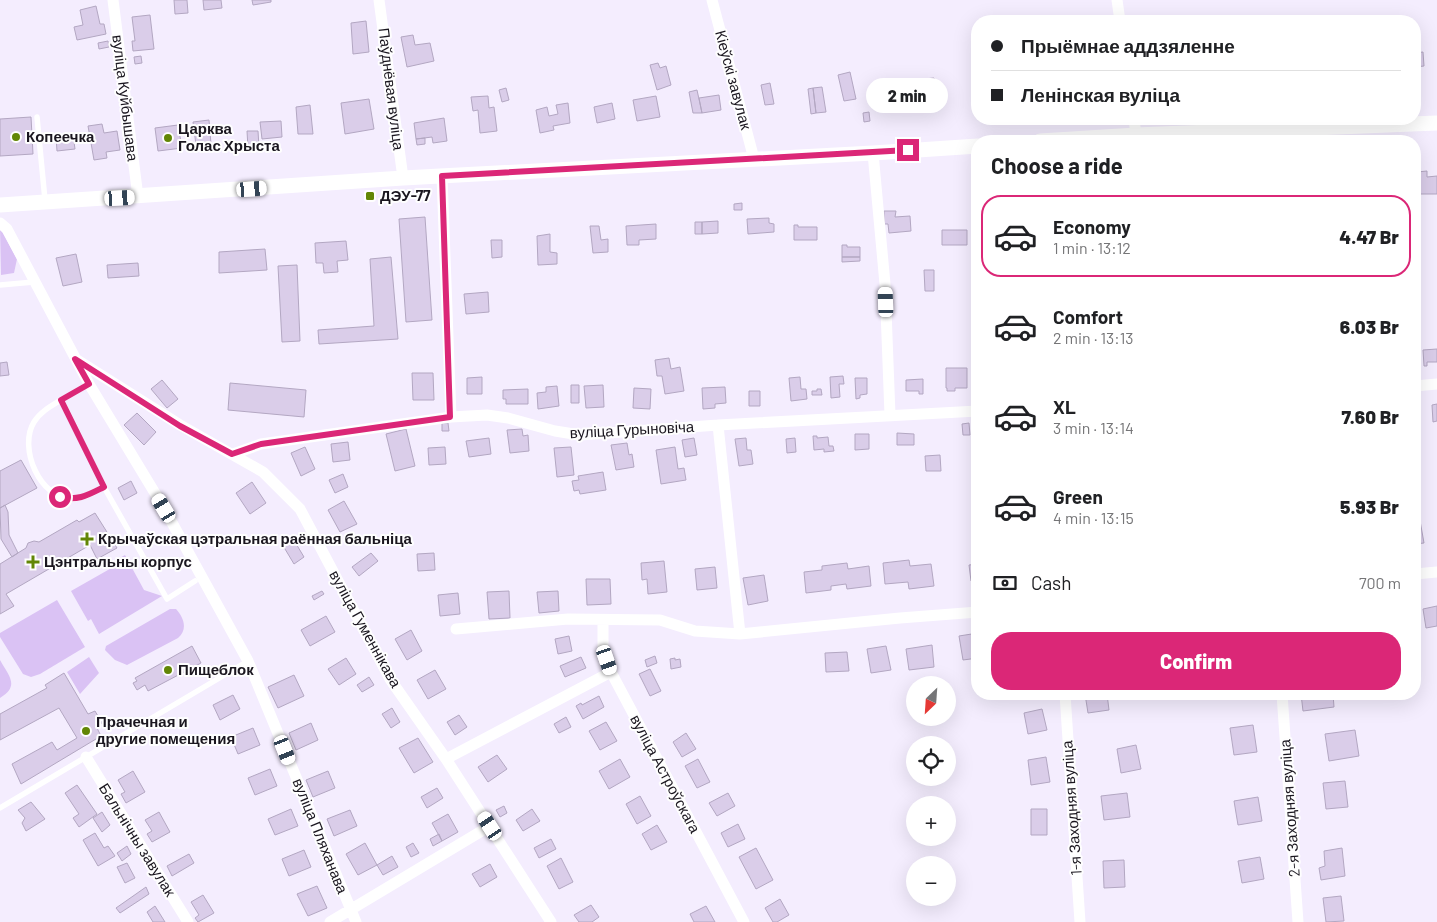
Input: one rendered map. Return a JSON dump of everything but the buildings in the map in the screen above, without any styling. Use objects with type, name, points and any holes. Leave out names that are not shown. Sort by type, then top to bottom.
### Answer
[{"type":"main road","points":[[1421,124],[1437,123]]},
{"type":"main road","points":[[1212,135],[1399,125]]},
{"type":"main road","points":[[0,205],[403,178],[971,146]]},
{"type":"street","name":"вуліца Куйбышава","points":[[113,0],[138,197]]},
{"type":"street","name":"Паўднёвая вуліца","points":[[379,0],[403,178]]},
{"type":"street","name":"Кіеўскі завулак","points":[[712,0],[754,160]]},
{"type":"street","points":[[1117,0],[1119,15]]},
{"type":"street","points":[[1135,125],[1136,135]]},
{"type":"street","points":[[873,153],[885,284],[890,415]]},
{"type":"street","points":[[442,176],[450,417]]},
{"type":"street","name":"вуліца Пляханава","points":[[0,223],[7,229],[75,359],[164,508],[248,661],[356,922]]},
{"type":"street","name":"вуліца Гуменнікава","points":[[75,359],[180,426],[263,472],[300,509],[390,679],[446,759],[551,922]]},
{"type":"street","points":[[1421,385],[1437,384]]},
{"type":"street","name":"вуліца Гурыновіча","points":[[232,454],[261,444],[450,417],[487,415],[508,418],[555,432],[580,435],[718,425],[971,411]]},
{"type":"street","points":[[718,425],[740,634]]},
{"type":"street","points":[[1421,573],[1437,572]]},
{"type":"street","points":[[456,629],[568,619],[660,620],[695,632],[740,634],[971,613]]},
{"type":"street","name":"вуліца Астроўскага","points":[[603,620],[603,648],[611,672],[744,922]]},
{"type":"street","points":[[446,759],[611,672]]},
{"type":"street","name":"1-я Заходняя вуліца","points":[[1065,700],[1080,922]]},
{"type":"street","name":"2-я Заходняя вуліца","points":[[1282,700],[1298,922]]},
{"type":"street","name":"Бальнічны завулак","points":[[86,757],[188,922]]},
{"type":"street","points":[[330,922],[490,826]]},
{"type":"lane","points":[[37,117],[45,202]]},
{"type":"lane","points":[[0,285],[34,282]]},
{"type":"lane","points":[[89,384],[40,414],[31,428],[28,442],[29,459],[39,477],[50,491],[60,497],[71,500],[81,498],[104,487]]},
{"type":"lane","points":[[61,400],[104,487],[167,600],[195,581]]},
{"type":"lane","points":[[0,808],[248,661]]},
{"type":"shaded area","points":[[0,228],[17,259],[14,273],[1,275]]},
{"type":"shaded area","points":[[125,555],[144,590],[162,596],[99,634],[91,619],[88,621],[71,591],[115,566],[118,559]]},
{"type":"shaded area","points":[[57,600],[85,647],[40,674],[31,677],[23,674],[0,637],[0,633]]},
{"type":"shaded area","points":[[170,609],[176,609],[183,620],[183,631],[178,638],[127,665],[115,660],[105,650],[106,646]]},
{"type":"shaded area","points":[[89,657],[99,673],[80,694],[67,672]]},
{"type":"shaded area","points":[[0,660],[11,680],[11,685],[6,694],[0,698]]},
{"type":"place","name":"Копеечка","points":[[16,137]]},
{"type":"place","name":"Царква Голас Хрыста","points":[[168,138]]},
{"type":"place","name":"ДЭУ-77","points":[[370,196]]},
{"type":"place","name":"Крычаўская цэтральная раённая бальніца","points":[[87,539]]},
{"type":"place","name":"Цэнтральны корпус","points":[[33,562]]},
{"type":"place","name":"Пищеблок","points":[[168,670]]},
{"type":"place","name":"Прачечная и другие помещения","points":[[86,731]]},
{"type":"route","points":[[60,497],[71,500],[81,498],[104,487],[61,400],[89,384],[75,359],[180,426],[232,454],[261,444],[450,417],[442,176],[908,150]]}]
